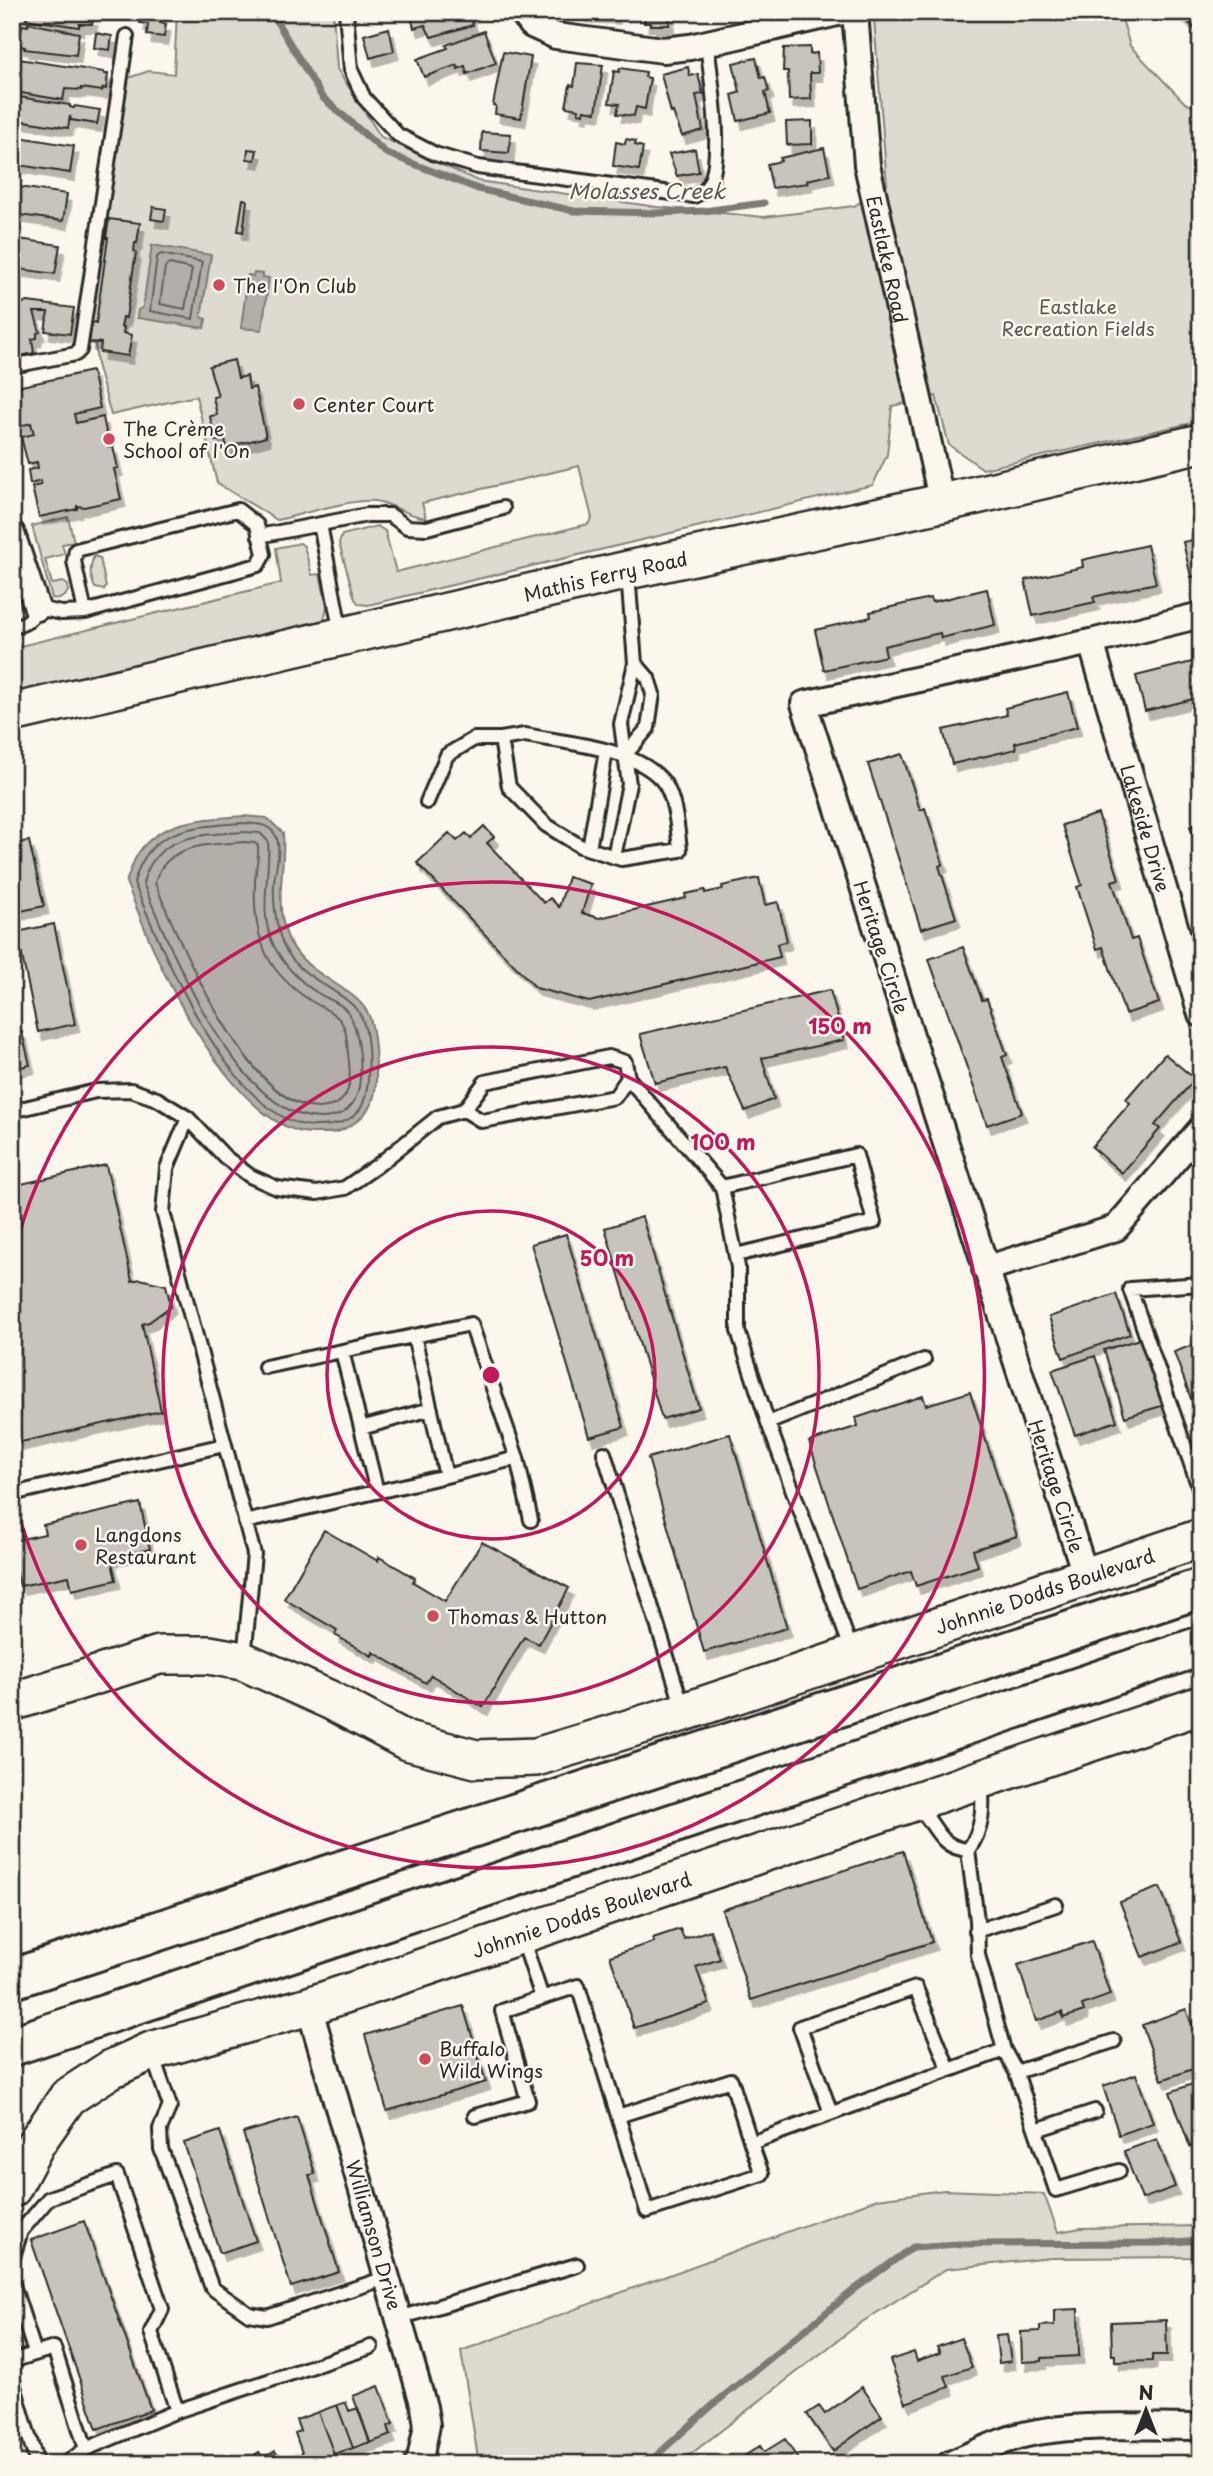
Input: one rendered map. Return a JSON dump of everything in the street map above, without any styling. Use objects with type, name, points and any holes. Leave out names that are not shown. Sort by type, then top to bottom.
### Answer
[{"type":"highway","points":[[12,1979],[1201,1588]]},
{"type":"highway","points":[[12,2046],[1201,1646]]},
{"type":"street","points":[[522,12],[532,25],[556,36],[663,50],[707,43],[842,12]]},
{"type":"street","name":"Eastlake Road","points":[[855,12],[867,165],[942,503]]},
{"type":"street","name":"Mathis Ferry Road","points":[[12,713],[628,570],[942,503],[1201,443]]},
{"type":"street","points":[[12,534],[37,608]]},
{"type":"street","name":"Heritage Circle","points":[[1086,1577],[804,704],[1091,642],[1201,615]]},
{"type":"street","name":"Lakeside Drive","points":[[1091,642],[1201,1014]]},
{"type":"street","points":[[985,1269],[1116,1228],[1201,1129]]},
{"type":"street","name":"Johnnie Dodds Boulevard","points":[[12,1702],[159,1655],[209,1655],[243,1661],[330,1700],[407,1741],[476,1759],[536,1756],[684,1712],[1201,1538]]},
{"type":"street","name":"Johnnie Dodds Boulevard","points":[[14,2183],[68,2097],[111,2069],[151,2051],[309,2006],[981,1778],[1197,1715]]},
{"type":"street","name":"Williamson Drive","points":[[309,2006],[389,2277],[424,2407],[427,2425],[417,2464]]},
{"type":"street","points":[[950,2464],[995,2444],[1035,2432],[1081,2427],[1201,2427]]},
{"type":"lane","points":[[346,12],[351,70],[364,97],[398,135],[435,154],[478,167],[694,196],[707,189],[715,170],[715,123],[707,43]]},
{"type":"lane","points":[[12,366],[76,354],[80,350],[127,36]]},
{"type":"lane","points":[[260,536],[368,515],[390,514],[407,527],[427,528],[503,508]]},
{"type":"lane","points":[[12,627],[23,625],[35,617],[37,608],[62,613],[85,612],[258,565],[264,554],[257,525],[238,510],[76,550],[74,561],[85,612]]},
{"type":"lane","points":[[320,524],[342,636]]},
{"type":"lane","points":[[614,857],[629,785],[621,724],[635,663],[628,570]]},
{"type":"lane","points":[[625,755],[648,728],[653,694],[648,678],[635,663]]},
{"type":"lane","points":[[427,802],[447,755],[474,739],[501,739],[525,734],[625,755],[662,779],[677,815],[680,850],[621,859],[580,846],[546,825],[509,787],[501,739]]},
{"type":"lane","points":[[589,849],[606,751]]},
{"type":"lane","points":[[12,1111],[96,1091],[131,1090],[157,1100],[187,1118],[225,1157],[250,1176],[277,1188],[317,1194],[345,1188],[438,1117],[464,1110],[485,1082],[609,1057],[625,1062],[628,1078],[722,1187],[738,1267],[738,1331],[768,1423],[853,1655]]},
{"type":"lane","points":[[464,1110],[482,1121],[615,1097],[628,1078]]},
{"type":"lane","points":[[187,1118],[167,1168],[163,1212],[254,1554],[243,1661]]},
{"type":"lane","points":[[722,1187],[856,1155],[874,1222],[736,1255]]},
{"type":"lane","points":[[1201,1284],[1130,1289],[1198,1473],[1201,1493]]},
{"type":"lane","points":[[265,1367],[471,1324],[517,1458],[531,1520]]},
{"type":"lane","points":[[414,1336],[446,1476]]},
{"type":"lane","points":[[342,1351],[377,1492]]},
{"type":"lane","points":[[768,1423],[924,1360]]},
{"type":"lane","points":[[361,1428],[431,1409]]},
{"type":"lane","points":[[12,1493],[224,1445]]},
{"type":"lane","points":[[604,1453],[684,1712]]},
{"type":"lane","points":[[245,1522],[517,1458]]},
{"type":"lane","points":[[981,1778],[983,1806],[977,1837],[968,1850],[978,1955],[1004,2050],[1016,2072],[1056,2190],[1119,2171]]},
{"type":"lane","points":[[911,1802],[925,1813],[946,1842],[955,1849],[968,1850]]},
{"type":"lane","points":[[976,1931],[1056,1905]]},
{"type":"lane","points":[[521,1934],[542,1998]]},
{"type":"lane","points":[[475,2116],[528,2101],[502,2011],[578,1986],[647,2211],[762,2174],[731,2080],[618,2116]]},
{"type":"lane","points":[[831,2113],[800,2027],[916,1988],[949,2070]]},
{"type":"lane","points":[[1016,2072],[1114,2041]]},
{"type":"lane","points":[[751,2143],[1004,2050]]},
{"type":"lane","points":[[151,2051],[170,2106],[160,2129],[161,2149],[212,2288],[249,2315],[267,2317],[389,2277]]},
{"type":"lane","points":[[1036,2130],[1095,2111]]},
{"type":"lane","points":[[12,2260],[21,2231],[49,2198],[117,2175],[162,2309],[151,2332],[177,2411]]},
{"type":"lane","points":[[399,2318],[577,2265]]},
{"type":"lane","points":[[12,2282],[35,2353]]},
{"type":"lane","points":[[65,2464],[86,2449],[177,2411],[370,2347]]},
{"type":"lane","points":[[12,2361],[54,2348],[86,2449]]},
{"type":"lane","points":[[12,2379],[37,2464]]},
{"type":"green space","name":"Eastlake Recreation Fields","points":[[177,12],[333,12],[337,69],[381,137],[478,181],[657,207],[764,217],[854,206],[887,185],[874,19],[887,12],[1120,12],[1130,46],[1185,103],[1201,110],[1201,421],[983,469],[949,445],[936,396],[892,406],[887,455],[873,485],[368,605],[359,604],[355,599],[339,543],[342,535],[377,526],[385,531],[396,572],[588,524],[592,518],[579,466],[422,503],[426,518],[370,501],[344,504],[277,520],[217,483],[196,396],[111,415],[97,364],[95,344],[86,343],[125,79],[149,71],[174,74]]},
{"type":"green space","points":[[68,517],[74,542],[62,544],[65,554],[45,559],[52,584],[63,582],[68,585],[65,596],[52,598],[32,526]]},
{"type":"green space","points":[[300,543],[304,546],[312,575],[320,574],[327,606],[324,620],[12,694],[12,648],[281,583],[276,548]]},
{"type":"green space","points":[[94,556],[100,558],[106,587],[104,590],[95,588],[92,580]]},
{"type":"green space","points":[[944,2190],[1044,2194],[1058,2232],[1081,2228],[1201,2226],[1201,2257],[1051,2258],[946,2269],[859,2324],[678,2464],[479,2464],[461,2351],[877,2199]]},
{"type":"water","points":[[152,245],[211,255],[201,317],[206,319],[204,328],[137,318],[138,310],[143,307]]},
{"type":"water","points":[[254,273],[269,278],[262,330],[241,328],[248,275],[253,276]]},
{"type":"water","points":[[243,816],[267,818],[283,833],[281,913],[288,938],[296,952],[319,973],[355,997],[370,1018],[376,1086],[372,1102],[358,1121],[339,1131],[316,1133],[292,1129],[268,1116],[224,1072],[174,992],[126,882],[139,852],[160,832],[186,822]]},
{"type":"building","points":[[20,12],[89,12],[88,18],[93,18],[92,24],[79,24],[79,27],[26,19],[27,17],[20,16]]},
{"type":"building","points":[[142,12],[162,12],[160,23],[166,24],[164,37],[147,35],[148,24],[140,23]]},
{"type":"building","points":[[410,12],[469,12],[473,25],[431,37],[425,25],[414,28]]},
{"type":"building","points":[[615,12],[615,16],[582,14]]},
{"type":"building","points":[[645,12],[670,12],[669,25],[644,23]]},
{"type":"building","points":[[1178,12],[1201,12],[1201,25],[1196,30]]},
{"type":"building","points":[[28,23],[79,33],[76,55],[24,49],[25,47],[19,46],[22,25],[28,26]]},
{"type":"building","points":[[389,28],[394,51],[370,58],[364,35]]},
{"type":"building","points":[[484,31],[496,63],[467,74],[465,66],[458,69],[457,65],[424,77],[417,59]]},
{"type":"building","points":[[96,33],[112,36],[110,50],[94,48]]},
{"type":"building","points":[[810,47],[810,54],[817,53],[818,73],[810,73],[811,99],[789,100],[788,71],[783,71],[784,48]]},
{"type":"building","points":[[503,52],[531,57],[521,118],[495,114],[496,106],[493,105]]},
{"type":"building","points":[[12,58],[104,72],[108,74],[106,89],[65,89],[63,100],[15,92],[16,86],[12,85]]},
{"type":"building","points":[[756,58],[761,78],[765,77],[769,91],[765,92],[770,113],[738,121],[732,95],[740,92],[733,63]]},
{"type":"building","points":[[577,63],[603,65],[596,112],[584,110],[583,114],[578,113],[579,109],[566,107],[570,85],[574,86]]},
{"type":"building","points":[[688,67],[690,76],[698,74],[703,94],[696,95],[703,130],[682,136],[673,112],[671,113],[661,74]]},
{"type":"building","points":[[620,68],[646,72],[645,77],[650,78],[645,109],[636,107],[634,116],[617,114],[619,104],[609,103],[614,71],[619,72]]},
{"type":"building","points":[[12,96],[70,105],[74,108],[100,110],[97,124],[71,120],[70,116],[68,128],[12,119]]},
{"type":"building","points":[[812,121],[812,144],[787,145],[786,122]]},
{"type":"building","points":[[482,132],[511,134],[509,153],[481,151]]},
{"type":"building","points":[[13,136],[74,146],[70,173],[12,164]]},
{"type":"building","points":[[626,139],[636,141],[635,145],[643,147],[639,170],[613,166],[616,142],[625,144]]},
{"type":"building","points":[[824,148],[830,175],[807,180],[808,183],[772,188],[767,164],[781,161],[780,158]]},
{"type":"building","points":[[248,149],[257,150],[255,160],[247,159]]},
{"type":"building","points":[[695,149],[699,172],[677,176],[669,154]]},
{"type":"building","points":[[12,186],[67,194],[63,221],[12,214]]},
{"type":"building","points":[[243,199],[247,200],[243,232],[238,231]]},
{"type":"building","points":[[153,207],[166,209],[164,221],[151,219]]},
{"type":"building","points":[[109,219],[140,223],[126,318],[123,317],[121,327],[124,327],[123,333],[132,335],[128,356],[100,352],[101,343],[89,342],[92,322],[96,323]]},
{"type":"building","points":[[12,238],[60,245],[55,274],[12,268]]},
{"type":"building","points":[[22,302],[74,308],[70,334],[45,331],[48,312],[34,312],[40,332],[37,333],[37,338],[32,339],[34,353],[12,358],[12,304]]},
{"type":"building","points":[[234,360],[238,378],[247,376],[249,389],[255,387],[266,437],[227,447],[225,439],[215,441],[210,416],[217,415],[213,397],[218,396],[209,366]]},
{"type":"building","points":[[92,371],[100,408],[74,414],[76,423],[103,417],[109,447],[113,446],[118,468],[114,469],[121,499],[77,506],[77,509],[39,517],[32,487],[41,485],[41,481],[30,484],[28,470],[38,468],[37,462],[28,464],[21,437],[34,434],[31,423],[20,426],[12,388]]},
{"type":"building","points":[[1201,538],[1201,575],[1191,577],[1183,542]]},
{"type":"building","points":[[1147,545],[1156,583],[1093,597],[1095,602],[1033,616],[1025,580],[1083,567],[1082,560]]},
{"type":"building","points":[[987,589],[995,625],[941,638],[940,633],[884,646],[886,656],[824,670],[815,630],[871,617],[870,612],[930,598],[932,602]]},
{"type":"building","points":[[1200,660],[1201,697],[1145,711],[1136,676]]},
{"type":"building","points":[[1068,692],[1077,727],[1015,743],[1016,749],[952,764],[943,730],[1007,715],[1005,708]]},
{"type":"building","points":[[902,754],[920,810],[925,808],[943,864],[939,866],[956,918],[921,929],[868,764]]},
{"type":"building","points":[[1098,814],[1119,879],[1112,881],[1131,940],[1137,938],[1159,1003],[1125,1014],[1103,947],[1097,949],[1077,887],[1082,885],[1062,825]]},
{"type":"building","points":[[1201,823],[1201,860],[1190,826]]},
{"type":"building","points":[[484,826],[494,837],[487,843],[544,903],[550,898],[559,907],[568,877],[591,884],[582,913],[599,918],[686,898],[685,894],[705,890],[705,893],[723,889],[722,886],[759,878],[765,905],[778,902],[787,941],[777,944],[780,957],[589,1002],[536,988],[417,863],[449,833],[457,841],[466,833],[471,838]]},
{"type":"building","points":[[29,841],[44,906],[12,913],[12,844]]},
{"type":"building","points":[[54,924],[75,1024],[38,1032],[17,932]]},
{"type":"building","points":[[963,947],[982,1000],[987,999],[1007,1055],[1002,1057],[1022,1113],[987,1125],[929,959]]},
{"type":"building","points":[[830,990],[844,1040],[762,1058],[774,1099],[745,1111],[725,1067],[655,1083],[640,1034]]},
{"type":"building","points":[[22,1032],[30,1065],[12,1069],[12,1035]]},
{"type":"building","points":[[1165,1054],[1195,1079],[1155,1125],[1160,1129],[1122,1173],[1092,1147],[1130,1103],[1126,1099]]},
{"type":"building","points":[[106,1165],[132,1281],[140,1279],[166,1285],[171,1306],[142,1324],[161,1411],[12,1444],[12,1186]]},
{"type":"building","points":[[642,1217],[699,1408],[662,1419],[605,1228]]},
{"type":"building","points":[[566,1234],[624,1427],[589,1437],[531,1244]]},
{"type":"building","points":[[1116,1294],[1130,1334],[1063,1358],[1049,1317]]},
{"type":"building","points":[[1146,1337],[1168,1404],[1125,1417],[1104,1350]]},
{"type":"building","points":[[1201,1342],[1201,1426],[1174,1352]]},
{"type":"building","points":[[1095,1356],[1117,1421],[1075,1435],[1052,1370]]},
{"type":"building","points":[[970,1392],[1017,1536],[973,1550],[978,1566],[916,1586],[911,1571],[857,1589],[809,1442],[858,1426],[856,1418],[923,1396],[926,1405]]},
{"type":"building","points":[[730,1434],[787,1628],[704,1652],[648,1458]]},
{"type":"building","name":"Langdons Restaurant","points":[[140,1503],[150,1549],[111,1558],[116,1580],[72,1590],[69,1576],[20,1586],[12,1541],[45,1534],[43,1525]]},
{"type":"building","name":"Thomas & Hutton","points":[[324,1530],[378,1561],[379,1557],[415,1578],[413,1582],[445,1601],[482,1542],[569,1588],[539,1644],[524,1637],[483,1707],[431,1675],[426,1683],[373,1652],[372,1656],[335,1635],[337,1630],[284,1599]]},
{"type":"building","points":[[903,1851],[932,1942],[751,2000],[722,1910]]},
{"type":"building","points":[[1160,1887],[1181,1942],[1142,1957],[1120,1902]]},
{"type":"building","points":[[680,1929],[684,1939],[710,1930],[720,1959],[696,1967],[709,2004],[634,2028],[610,1956],[654,1942],[653,1938]]},
{"type":"building","points":[[1092,1941],[1110,1995],[1082,2005],[1084,2011],[1063,2018],[1062,2012],[1036,2021],[1018,1965]]},
{"type":"building","name":"Buffalo Wild Wings","points":[[463,2006],[486,2082],[387,2111],[365,2035]]},
{"type":"building","points":[[1186,2009],[1201,2049],[1201,2066],[1162,2080],[1142,2025]]},
{"type":"building","points":[[1136,2074],[1153,2123],[1119,2135],[1103,2086]]},
{"type":"building","points":[[1201,2081],[1201,2143],[1190,2147],[1170,2092]]},
{"type":"building","points":[[297,2117],[315,2174],[309,2175],[339,2272],[291,2287],[243,2133]]},
{"type":"building","points":[[220,2131],[256,2241],[220,2253],[184,2143]]},
{"type":"building","points":[[1157,2139],[1175,2187],[1142,2199],[1124,2151]]},
{"type":"building","points":[[84,2221],[151,2410],[97,2429],[31,2240]]},
{"type":"building","points":[[1078,2309],[1079,2356],[1022,2362],[1021,2332],[1040,2331],[1040,2326],[1054,2325],[1054,2310]]},
{"type":"building","points":[[1166,2320],[1167,2355],[1152,2355],[1152,2361],[1115,2362],[1115,2355],[1112,2355],[1111,2322]]},
{"type":"building","points":[[1007,2335],[1011,2361],[999,2363],[996,2336]]},
{"type":"building","points":[[961,2338],[972,2367],[945,2376],[949,2387],[906,2403],[890,2360],[914,2352],[917,2361],[940,2353],[937,2347]]},
{"type":"building","points":[[379,2386],[393,2424],[388,2426],[391,2435],[370,2443],[353,2396]]},
{"type":"building","points":[[862,2387],[882,2416],[833,2451],[807,2414],[819,2406],[825,2414]]},
{"type":"building","points":[[346,2402],[349,2411],[358,2408],[370,2442],[353,2448],[337,2405]]},
{"type":"building","points":[[337,2405],[353,2448],[334,2454],[318,2412]]},
{"type":"building","points":[[318,2412],[338,2464],[306,2464],[295,2433],[300,2431],[296,2420]]},
{"type":"building","points":[[785,2439],[801,2464],[744,2464],[746,2462],[743,2457],[760,2446],[764,2452]]},
{"type":"building","points":[[275,2451],[283,2464],[253,2464],[250,2458],[259,2452],[263,2458]]},
{"type":"waterway","name":"Molasses Creek","points":[[271,12],[322,97],[386,153],[478,189],[574,211],[658,213],[704,211],[764,203]]},
{"type":"waterway","points":[[647,2464],[714,2404],[855,2289],[913,2247],[1201,2240]]},
{"type":"place","name":"The I'On Club","points":[[219,285]]},
{"type":"place","name":"Center Court","points":[[299,404]]},
{"type":"place","name":"The Crème School of I'On","points":[[109,439]]},
{"type":"place","name":"Langdons Restaurant","points":[[81,1545]]},
{"type":"place","name":"Thomas & Hutton","points":[[433,1616]]},
{"type":"place","name":"Buffalo Wild Wings","points":[[425,2059]]}]
